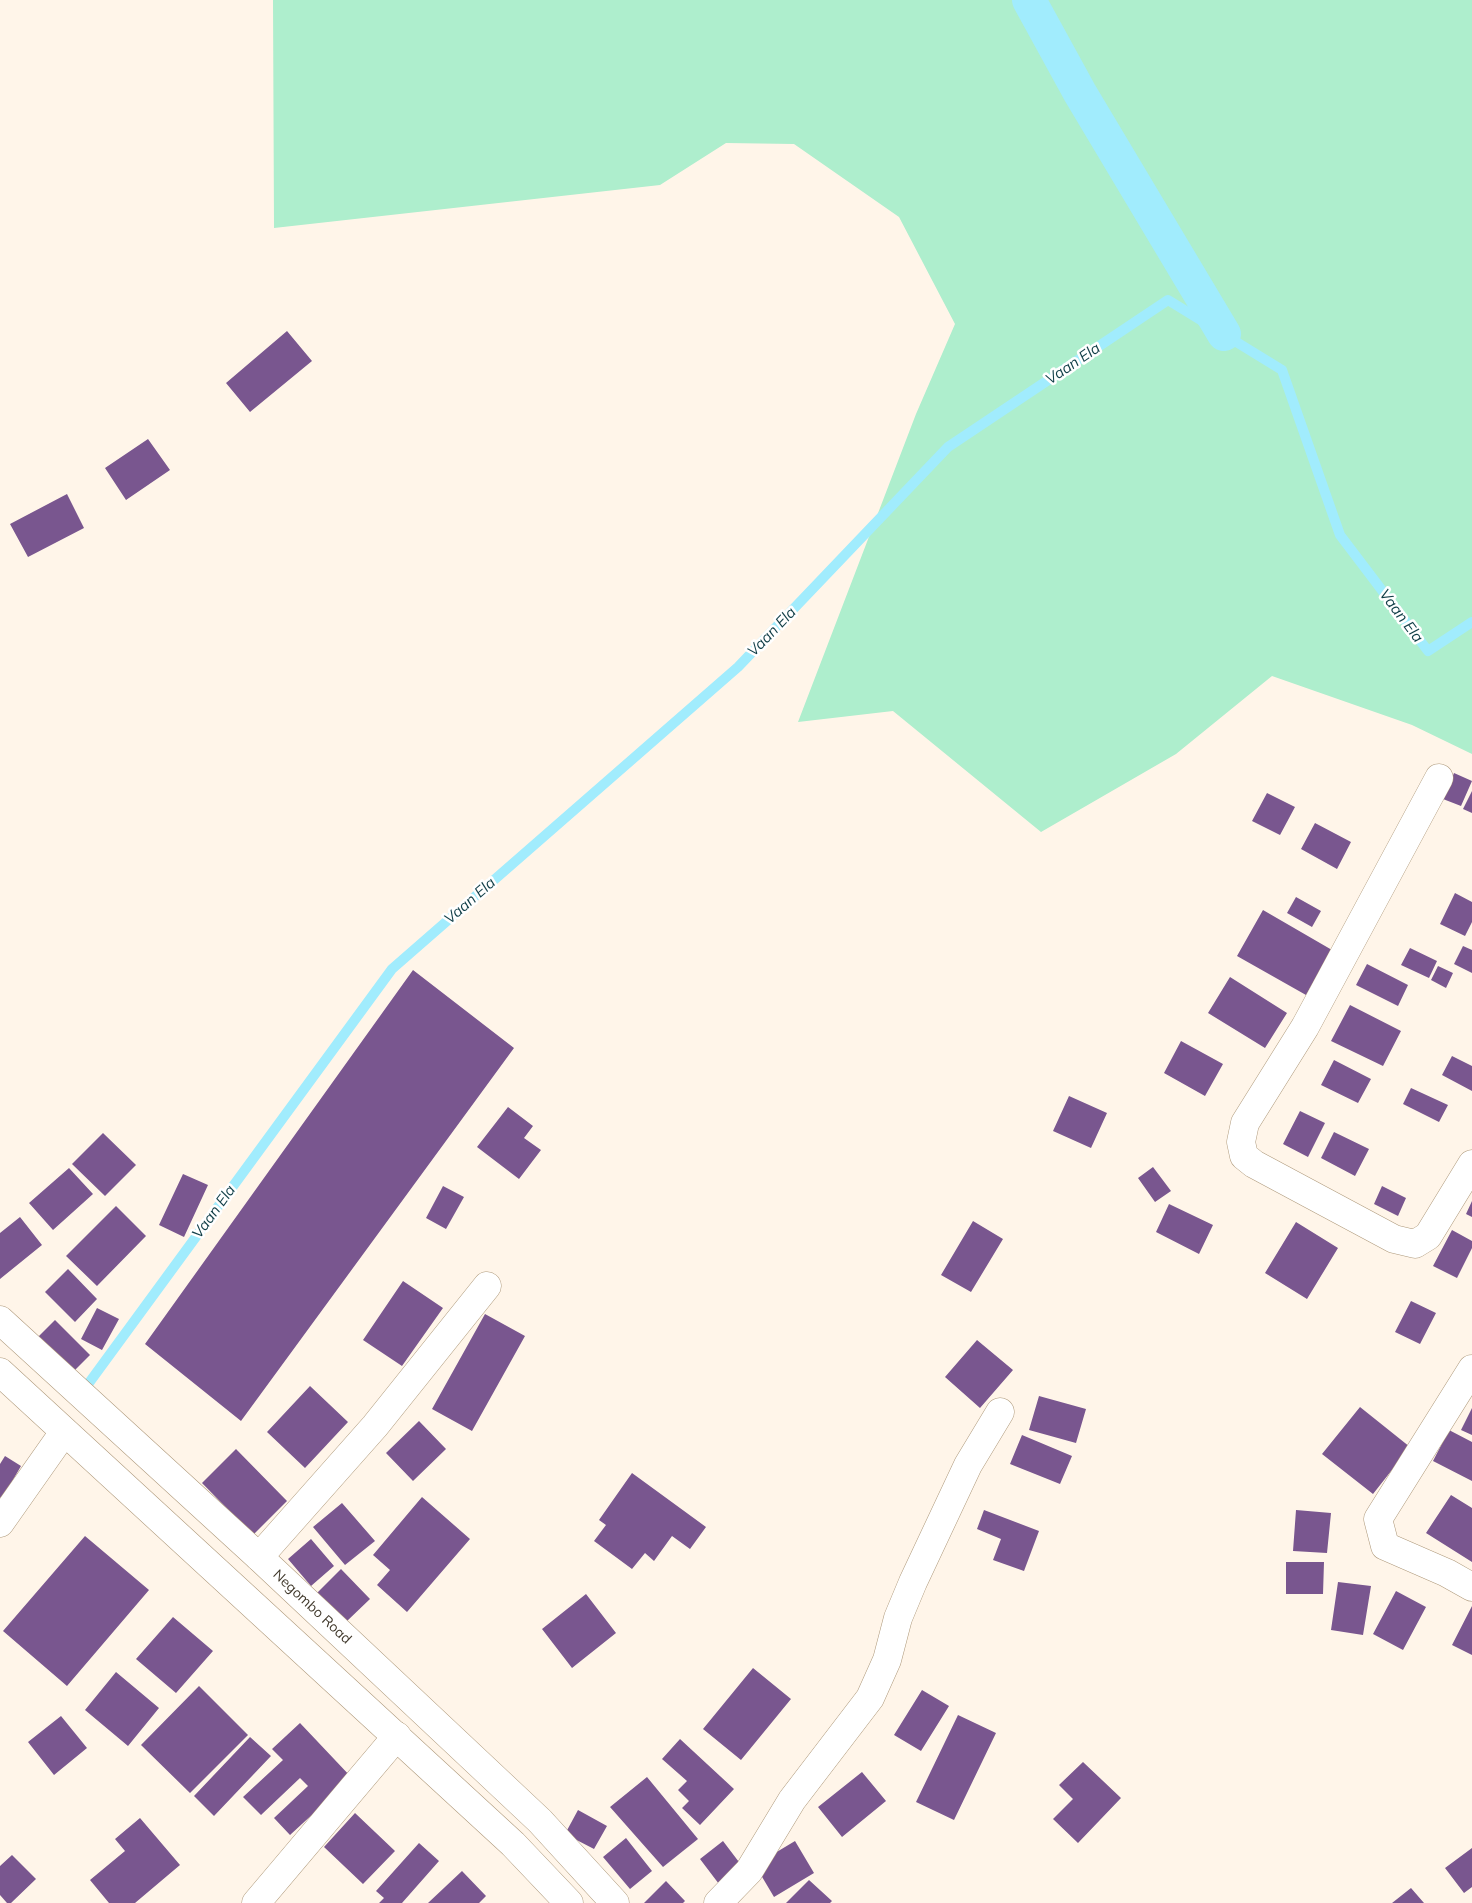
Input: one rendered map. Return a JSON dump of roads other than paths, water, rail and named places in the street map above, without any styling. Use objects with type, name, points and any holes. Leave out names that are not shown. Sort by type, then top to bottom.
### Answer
[{"type":"main road","points":[[1440,778],[1304,1027],[1245,1123],[1241,1142],[1244,1156],[1254,1164],[1394,1238],[1415,1244],[1428,1236],[1472,1164]]},
{"type":"main road","points":[[259,1557],[375,1426],[487,1286]]},
{"type":"main road","name":"Negombo Road","points":[[0,1320],[259,1557],[540,1820],[615,1903]]},
{"type":"main road","points":[[1472,1369],[1378,1519],[1385,1546],[1447,1573],[1472,1587]]},
{"type":"main road","points":[[0,1372],[513,1844],[568,1903]]},
{"type":"main road","points":[[718,1903],[749,1871],[792,1800],[870,1698],[887,1660],[898,1618],[913,1582],[968,1465],[1000,1412]]},
{"type":"main road","points":[[0,1523],[64,1432]]},
{"type":"main road","points":[[256,1903],[397,1736]]},
{"type":"waterway","points":[[1029,0],[1080,93],[1224,334]]},
{"type":"waterway","name":"Vaan Ela","points":[[86,1387],[392,969],[738,667],[948,447],[1168,300],[1282,370],[1340,535],[1428,651],[1472,622]]}]
